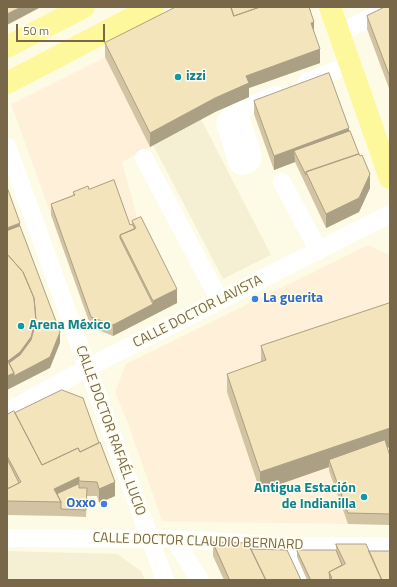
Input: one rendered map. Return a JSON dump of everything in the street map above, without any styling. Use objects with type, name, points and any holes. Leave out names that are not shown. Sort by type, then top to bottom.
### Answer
[{"type":"main road","points":[[7,83],[153,7]]},
{"type":"main road","points":[[330,7],[390,178]]},
{"type":"main road","points":[[7,46],[79,8]]},
{"type":"street","points":[[338,33],[390,9]]},
{"type":"street","points":[[238,111],[350,64]]},
{"type":"street","name":"CALLE DOCTOR RAFAÉL LUCIO","points":[[7,146],[165,580]]},
{"type":"street","points":[[144,158],[220,301]]},
{"type":"street","points":[[282,182],[319,251]]},
{"type":"street","name":"CALLE DOCTOR LAVISTA","points":[[7,412],[87,368],[390,214]]},
{"type":"street","name":"CALLE DOCTOR CLAUDIO BERNARD","points":[[7,538],[174,539],[287,546],[390,546]]},
{"type":"street","points":[[174,539],[200,580]]},
{"type":"street","points":[[287,546],[303,580]]},
{"type":"shaded area","points":[[105,57],[150,147],[122,162],[141,231],[51,215],[11,104]]},
{"type":"shaded area","points":[[201,119],[271,255],[223,279],[153,145]]},
{"type":"shaded area","points":[[368,245],[390,255],[390,449],[329,471],[348,524],[162,521],[129,426],[115,392],[126,364]]},
{"type":"shaded area","points":[[7,551],[117,554],[141,571],[145,580],[7,580]]},
{"type":"building","points":[[7,7],[21,7],[7,14]]},
{"type":"building","name":"izzi","points":[[176,7],[231,7],[234,16],[260,7],[309,7],[314,22],[311,23],[320,49],[246,76],[249,83],[215,98],[150,133],[105,43]]},
{"type":"building","points":[[231,7],[260,7],[234,16]]},
{"type":"building","points":[[385,7],[390,7],[390,77],[367,16]]},
{"type":"building","points":[[329,73],[349,128],[274,156],[254,101]]},
{"type":"building","points":[[350,131],[359,154],[306,172],[306,175],[294,151]]},
{"type":"building","points":[[359,154],[360,156],[362,155],[370,174],[359,198],[326,214],[306,172]]},
{"type":"building","points":[[114,180],[130,225],[132,224],[135,229],[120,235],[120,238],[153,304],[113,325],[91,317],[51,204],[75,195],[73,192],[88,186],[89,189]]},
{"type":"building","points":[[7,187],[20,223],[7,228]]},
{"type":"building","points":[[141,217],[177,289],[153,301],[120,235],[136,228],[132,221]]},
{"type":"building","points":[[20,226],[60,332],[50,357],[14,376],[9,363],[20,355],[31,340],[36,322],[34,298],[23,272],[7,254],[7,231]]},
{"type":"building","name":"Arena México","points":[[7,254],[23,272],[34,298],[36,319],[31,337],[20,352],[8,361],[14,373],[7,376]]},
{"type":"building","points":[[390,303],[390,428],[260,472],[227,374],[266,360],[261,346]]},
{"type":"building","points":[[62,390],[83,398],[99,443],[80,452],[78,448],[42,465],[15,413]]},
{"type":"building","points":[[14,411],[42,465],[78,448],[80,452],[100,442],[115,482],[99,489],[97,482],[79,481],[79,477],[54,489],[61,502],[7,501],[7,489],[21,482],[7,456],[7,415]]},
{"type":"building","name":"Antigua Estación de Indianilla","points":[[385,440],[390,456],[390,514],[348,513],[329,460]]},
{"type":"building","points":[[7,459],[19,483],[7,489]]},
{"type":"building","points":[[79,484],[79,488],[87,488],[86,510],[61,509],[61,502],[57,494]]},
{"type":"building","points":[[213,542],[248,543],[266,580],[230,580]]},
{"type":"building","points":[[336,544],[366,544],[382,580],[328,580],[332,578],[329,572],[345,564]]},
{"type":"building","points":[[251,549],[287,550],[301,580],[266,580]]},
{"type":"building","points":[[297,550],[336,550],[342,565],[329,572],[330,579],[328,580],[311,580]]},
{"type":"building","points":[[369,551],[390,551],[390,580],[382,580]]},
{"type":"place","name":"izzi","points":[[178,77]]},
{"type":"place","name":"La guerita","points":[[255,299]]},
{"type":"place","name":"Arena México","points":[[21,326]]},
{"type":"place","name":"Antigua Estación de Indianilla","points":[[364,497]]},
{"type":"place","name":"Oxxo","points":[[104,504]]}]
